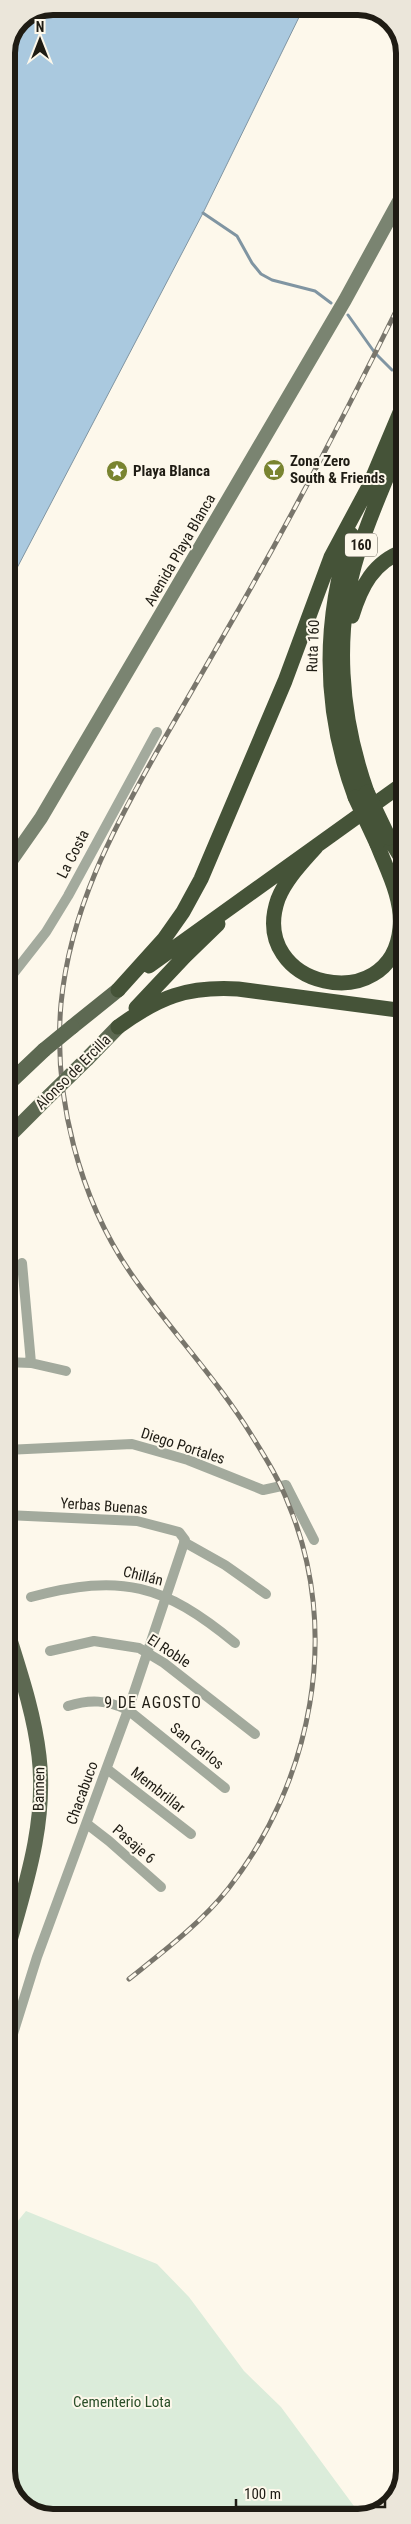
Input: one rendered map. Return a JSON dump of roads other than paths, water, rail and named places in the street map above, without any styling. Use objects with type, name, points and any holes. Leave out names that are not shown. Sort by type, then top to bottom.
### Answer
[{"type":"highway","name":"Ruta 160","points":[[396,422],[352,529],[340,567],[333,603],[328,648],[330,691],[338,741],[396,869]]},
{"type":"highway","name":"Ruta 160","points":[[361,795],[357,762],[348,723],[342,659],[345,611],[358,553],[396,457]]},
{"type":"highway","points":[[118,990],[164,939],[183,912],[201,879],[285,681],[331,557],[368,488]]},
{"type":"highway","points":[[342,659],[352,617],[366,581],[385,560],[396,555]]},
{"type":"highway","points":[[118,990],[190,935],[248,896],[396,789]]},
{"type":"highway","name":"Ruta 160","points":[[383,841],[396,855]]},
{"type":"highway","points":[[383,841],[396,892]]},
{"type":"highway","points":[[316,847],[289,880],[279,897],[275,915],[276,933],[287,959],[300,972],[317,980],[340,984],[363,978],[379,968],[390,957],[396,942]]},
{"type":"highway","points":[[118,1027],[185,956],[248,896]]},
{"type":"highway","points":[[118,1027],[168,996],[206,988],[238,989],[396,1010]]},
{"type":"main road","name":"Alonso de Ercilla","points":[[15,1077],[44,1050],[118,990]]},
{"type":"main road","name":"Alonso de Ercilla","points":[[15,1130],[118,1027]]},
{"type":"main road","name":"Bannen","points":[[15,1659],[36,1735],[41,1792],[38,1828],[31,1863],[15,1919]]},
{"type":"street","name":"Avenida Playa Blanca","points":[[15,855],[41,818],[164,609],[345,300],[396,207]]},
{"type":"street","name":"La Costa","points":[[15,972],[46,932],[68,896],[157,732]]},
{"type":"street","points":[[22,1263],[31,1363]]},
{"type":"street","points":[[15,1362],[31,1363],[66,1371]]},
{"type":"street","name":"Diego Portales","points":[[15,1450],[132,1444],[188,1460],[263,1490],[286,1485],[314,1540]]},
{"type":"street","name":"Yerbas Buenas","points":[[15,1514],[137,1520],[179,1532],[184,1536],[184,1542],[226,1565],[266,1594]]},
{"type":"street","name":"Chacabuco","points":[[15,2025],[34,1965],[128,1710],[184,1542]]},
{"type":"street","name":"Chillán","points":[[31,1597],[70,1587],[107,1584],[136,1588],[166,1597],[199,1614],[235,1643]]},
{"type":"street","name":"El Roble","points":[[50,1651],[82,1642],[104,1641],[148,1652],[255,1734]]},
{"type":"street","name":"San Carlos","points":[[68,1706],[93,1700],[110,1703],[128,1710],[225,1788]]},
{"type":"street","name":"Membrillar","points":[[107,1769],[191,1834]]},
{"type":"street","name":"Pasaje 6","points":[[87,1824],[161,1887]]},
{"type":"water","points":[[53,15],[300,15],[203,213],[15,572],[15,53],[18,39],[26,26],[39,18]]},
{"type":"waterway","points":[[203,213],[237,236],[252,263],[261,274],[272,280],[315,291],[331,303]]},
{"type":"waterway","points":[[348,315],[375,353],[392,370]]},
{"type":"railway","points":[[129,1979],[181,1937],[217,1902],[257,1847],[280,1802],[298,1754],[310,1704],[315,1653],[313,1602],[304,1552],[288,1503],[267,1460],[224,1395],[132,1275],[113,1245],[97,1214],[74,1146],[61,1074],[61,1004],[66,969],[84,903],[110,840],[159,748],[283,530],[396,311]]},
{"type":"place","name":"Zona Zero South & Friends","points":[[274,470]]},
{"type":"place","name":"Playa Blanca","points":[[117,471]]},
{"type":"district","name":"9 DE AGOSTO","points":[[153,1702]]},
{"type":"park label","name":"Cementerio Lota","points":[[122,2402]]}]
